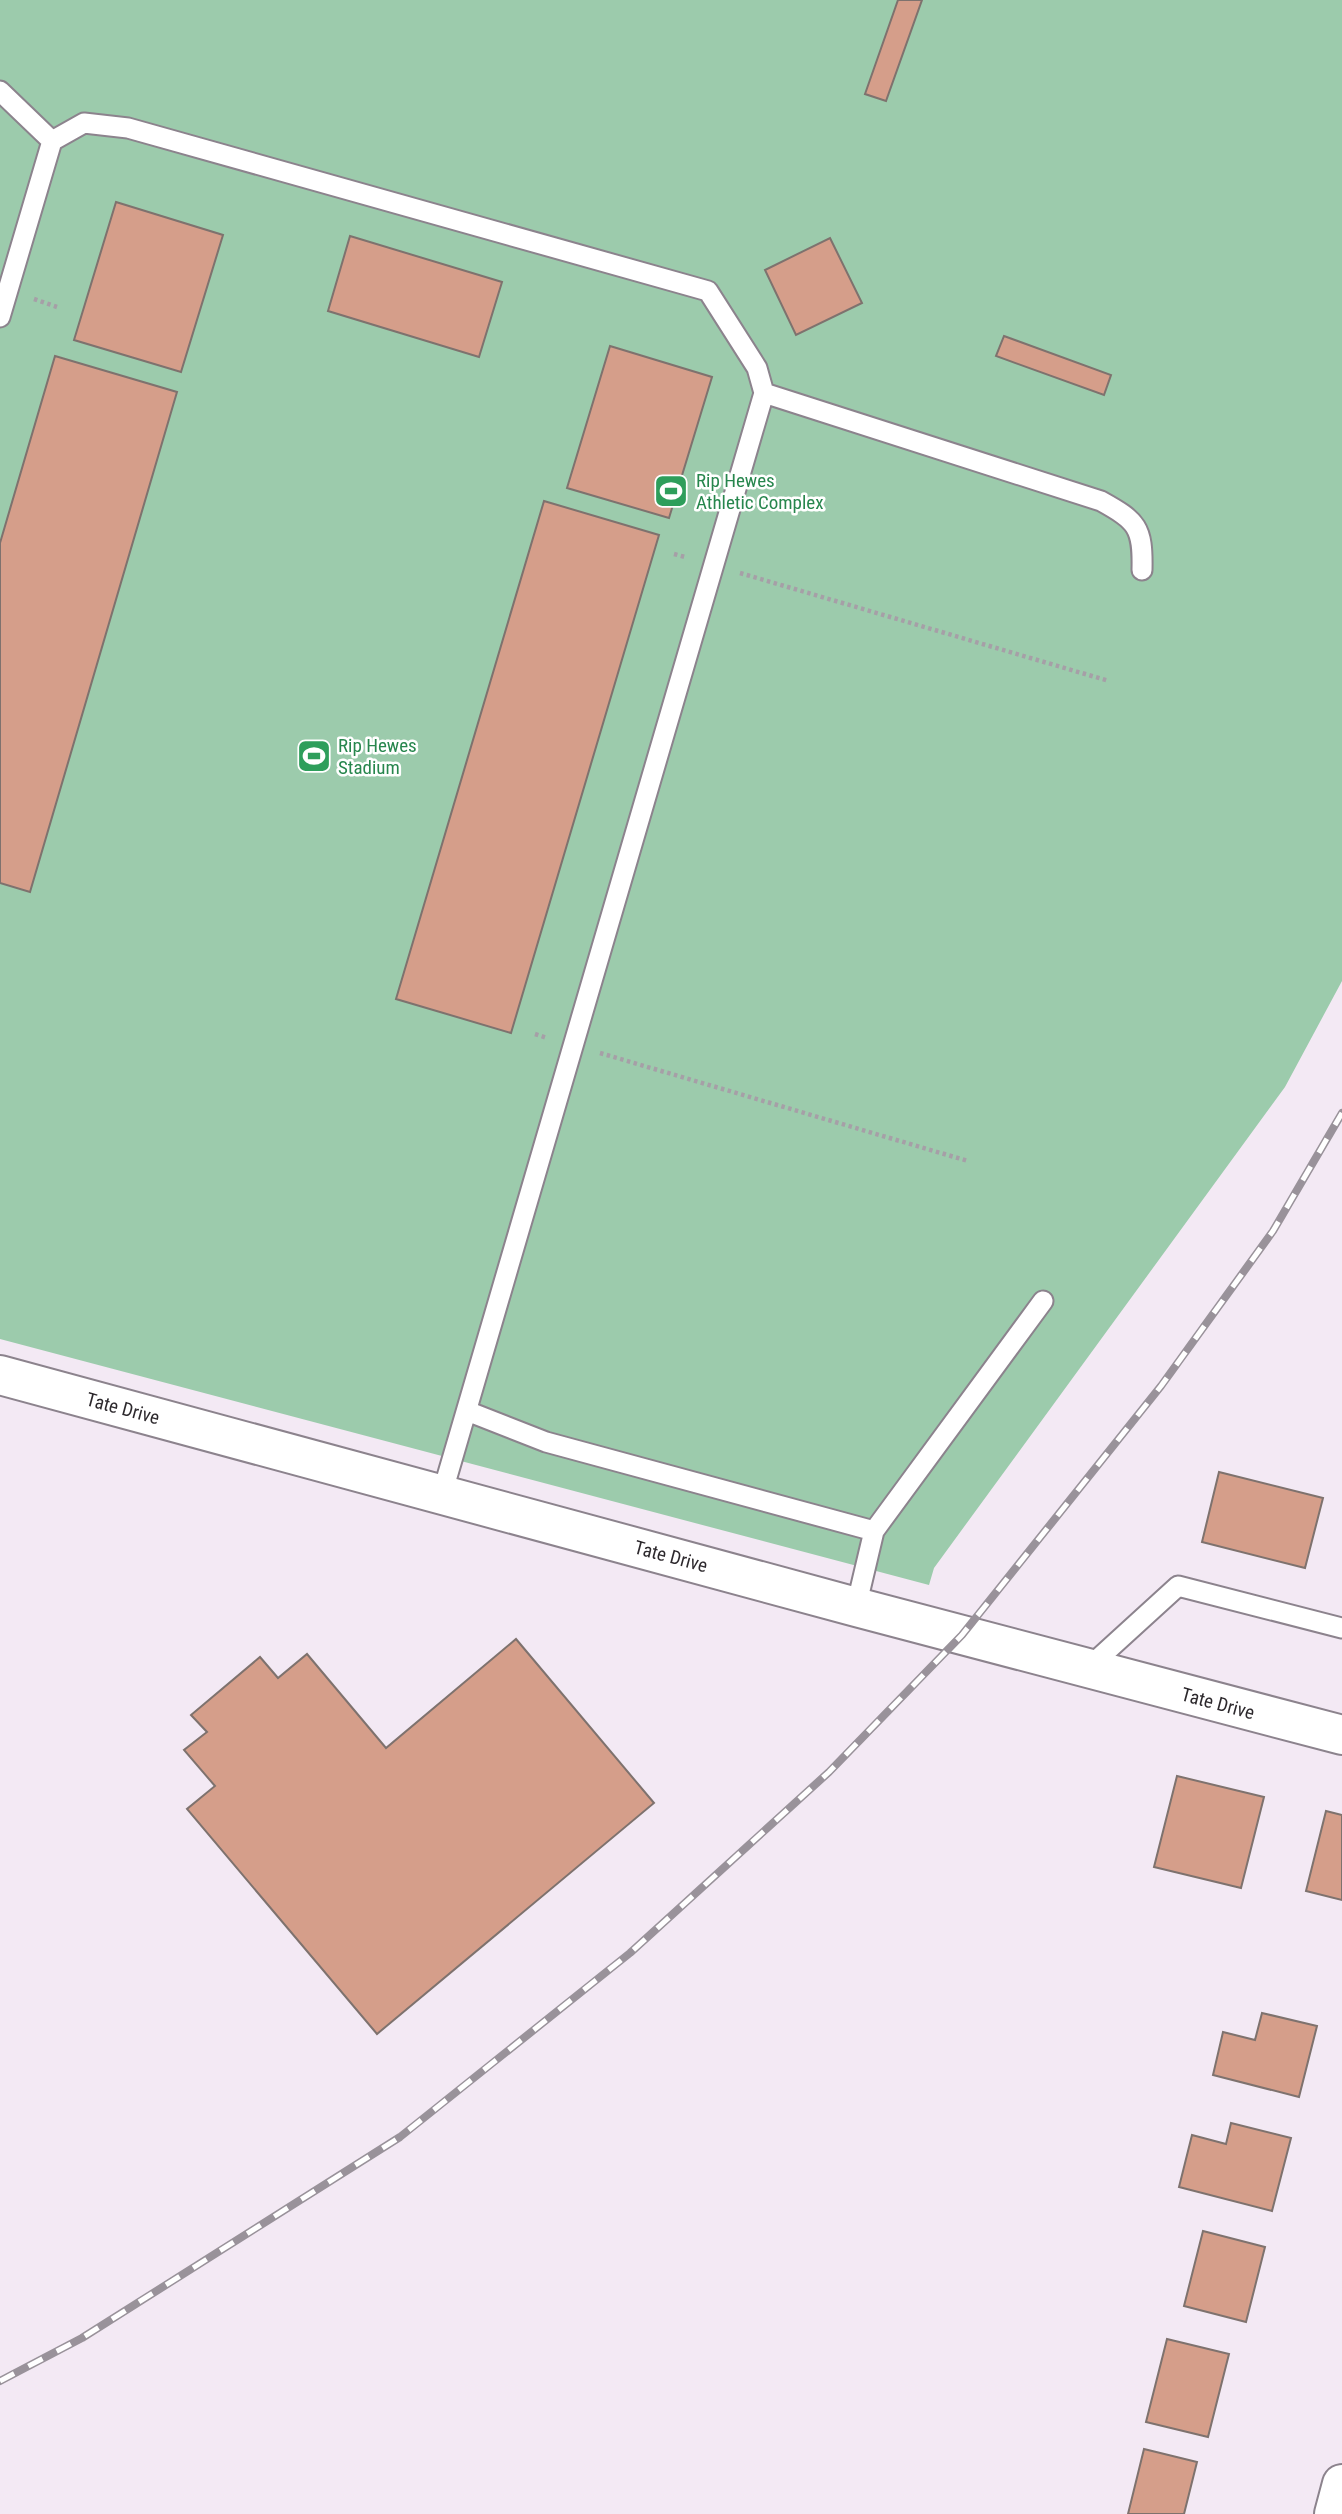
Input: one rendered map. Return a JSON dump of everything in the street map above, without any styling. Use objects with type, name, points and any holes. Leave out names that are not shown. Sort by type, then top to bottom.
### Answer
[{"type":"street","name":"Tate Drive","points":[[0,1375],[856,1607],[1342,1735]]},
{"type":"street","points":[[1334,2514],[1342,2484]]},
{"type":"lane","points":[[0,91],[52,141]]},
{"type":"lane","points":[[0,317],[52,141],[84,123],[128,128],[708,291],[757,368],[764,393],[442,1494]]},
{"type":"lane","points":[[764,393],[1101,500],[1127,516],[1140,533],[1142,570]]},
{"type":"lane","points":[[856,1607],[874,1531],[1044,1301]]},
{"type":"lane","points":[[467,1411],[546,1442],[874,1531]]},
{"type":"lane","points":[[1088,1668],[1178,1586],[1342,1628]]},
{"type":"path","points":[[674,554],[1109,681]]},
{"type":"path","points":[[535,1034],[968,1161]]},
{"type":"green space","name":"Rip Hewes Athletic Complex","points":[[0,0],[1342,0],[1342,981],[1285,1087],[934,1568],[929,1585],[0,1339]]},
{"type":"building","points":[[898,0],[922,0],[886,101],[865,94]]},
{"type":"building","points":[[116,202],[223,235],[181,372],[74,340]]},
{"type":"building","points":[[350,236],[502,282],[479,357],[328,311]]},
{"type":"building","points":[[830,238],[862,303],[796,335],[765,270]]},
{"type":"building","points":[[1004,336],[1111,375],[1104,395],[996,356]]},
{"type":"building","points":[[610,346],[712,377],[669,518],[567,488]]},
{"type":"building","points":[[55,356],[177,392],[30,892],[0,883],[0,543]]},
{"type":"building","points":[[544,501],[659,535],[511,1033],[396,999]]},
{"type":"building","points":[[1219,1472],[1323,1498],[1305,1568],[1202,1542]]},
{"type":"building","points":[[516,1639],[654,1803],[377,2034],[187,1809],[215,1786],[184,1750],[207,1732],[191,1715],[260,1657],[278,1678],[307,1654],[386,1748]]},
{"type":"building","points":[[1177,1776],[1264,1797],[1241,1888],[1154,1867]]},
{"type":"building","points":[[1326,1811],[1342,1815],[1342,1900],[1306,1891]]},
{"type":"building","points":[[1262,2013],[1317,2026],[1299,2097],[1213,2075],[1223,2032],[1255,2040]]},
{"type":"building","points":[[1231,2123],[1291,2138],[1272,2211],[1179,2187],[1192,2135],[1226,2144]]},
{"type":"building","points":[[1203,2231],[1265,2247],[1246,2322],[1184,2306]]},
{"type":"building","points":[[1167,2339],[1229,2354],[1208,2437],[1146,2422]]},
{"type":"building","points":[[1144,2449],[1197,2462],[1184,2514],[1128,2514]]},
{"type":"railway","points":[[0,2381],[82,2338],[400,2137],[630,1953],[829,1772],[962,1635],[1161,1386],[1273,1231],[1342,1113]]},
{"type":"place","name":"Rip Hewes Athletic Complex","points":[[671,491]]},
{"type":"place","name":"Rip Hewes Stadium","points":[[314,756]]}]
